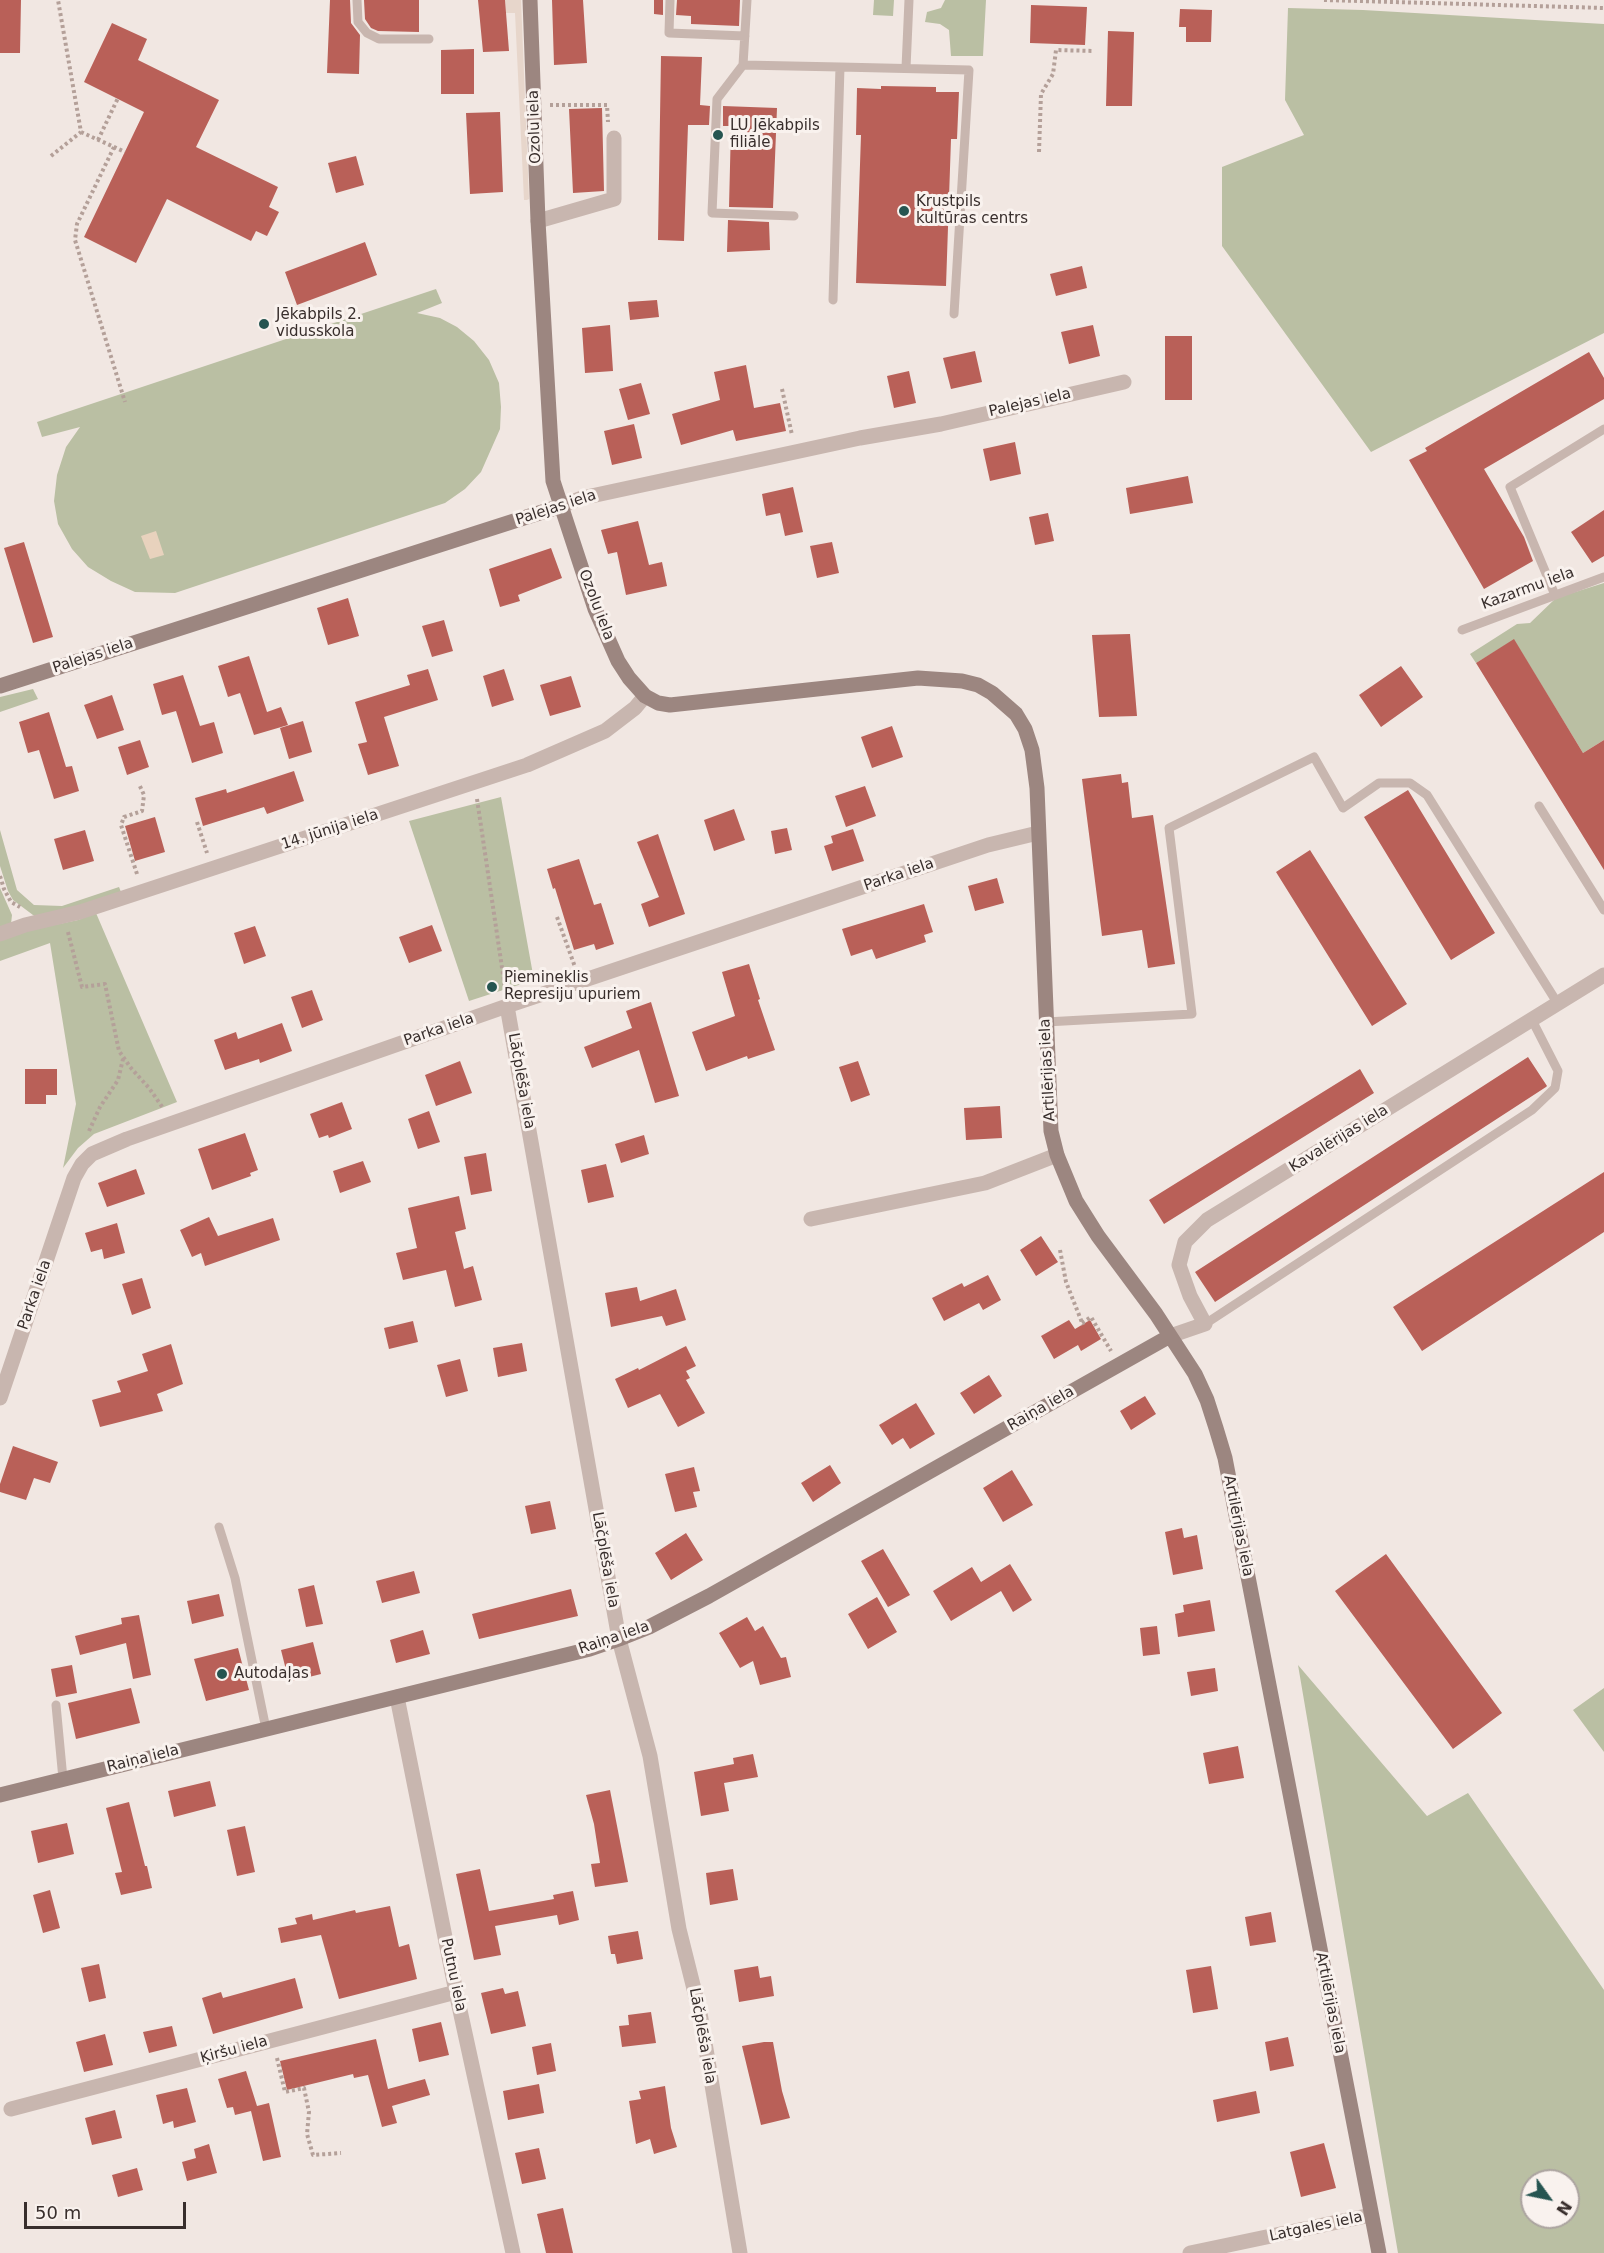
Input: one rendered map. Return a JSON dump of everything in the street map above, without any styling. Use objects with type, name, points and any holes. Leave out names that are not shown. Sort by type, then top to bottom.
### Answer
[{"type":"street","name":"Ozolu iela","points":[[530,0],[538,221],[553,481],[595,609],[618,661],[645,696]]},
{"type":"street","points":[[538,221],[614,199],[614,138]]},
{"type":"street","name":"Palejas iela","points":[[0,686],[582,498],[860,438],[940,424],[1124,382]]},
{"type":"street","points":[[645,696],[658,703],[685,705],[918,678],[962,681],[978,685],[1005,703],[1016,714],[1024,729],[1032,750],[1037,788],[1038,833]]},
{"type":"street","name":"14. jūnija iela","points":[[0,934],[143,892],[527,765],[596,735],[621,720],[645,696]]},
{"type":"street","name":"Parka iela","points":[[0,1398],[74,1178],[82,1164],[92,1154],[127,1139],[507,1006],[988,845],[1038,833]]},
{"type":"street","name":"Artilērijas iela","points":[[1038,833],[1051,1131],[1057,1155],[1076,1201],[1195,1374],[1207,1400],[1225,1458],[1379,2253]]},
{"type":"street","name":"Kavalērijas iela","points":[[1205,1324],[1190,1296],[1179,1265],[1185,1242],[1207,1220],[1604,975]]},
{"type":"street","name":"Lāčplēša iela","points":[[507,1006],[619,1639],[650,1756],[679,1929],[700,2013],[740,2253]]},
{"type":"street","points":[[811,1219],[985,1183],[1057,1155]]},
{"type":"street","points":[[1170,1336],[1205,1324]]},
{"type":"street","name":"Raiņa iela","points":[[0,1795],[590,1649],[619,1639],[649,1627],[709,1596],[1170,1336]]},
{"type":"street","name":"Putnu iela","points":[[397,1697],[456,1992],[513,2253]]},
{"type":"street","name":"Ķiršu iela","points":[[11,2109],[456,1992]]},
{"type":"street","name":"Latgales iela","points":[[1190,2253],[1371,2215]]},
{"type":"lane","points":[[357,0],[358,22],[361,28],[373,37],[429,39]]},
{"type":"lane","points":[[670,0],[669,33],[745,36]]},
{"type":"lane","points":[[747,0],[743,65],[717,99],[712,213],[794,216]]},
{"type":"lane","points":[[906,68],[909,0]]},
{"type":"lane","points":[[743,65],[969,70],[954,314]]},
{"type":"lane","points":[[833,300],[840,67]]},
{"type":"lane","points":[[1555,595],[1510,487],[1604,429]]},
{"type":"lane","name":"Kazarmu iela","points":[[1462,630],[1604,577]]},
{"type":"lane","points":[[1046,1022],[1191,1014],[1169,828],[1314,757],[1344,808],[1379,783],[1410,783],[1427,795],[1558,1004]]},
{"type":"lane","points":[[1539,806],[1604,910]]},
{"type":"lane","points":[[1205,1324],[1532,1110],[1555,1089],[1558,1071],[1532,1020]]},
{"type":"lane","points":[[219,1527],[235,1578],[266,1729]]},
{"type":"lane","points":[[56,1705],[63,1779]]},
{"type":"path","points":[[58,0],[81,132]]},
{"type":"path","points":[[1324,0],[1604,8]]},
{"type":"path","points":[[1040,153],[1041,94],[1053,74],[1056,50],[1094,51]]},
{"type":"path","points":[[98,140],[118,98]]},
{"type":"path","points":[[546,105],[607,105],[608,132],[614,138]]},
{"type":"path","points":[[81,132],[125,152]]},
{"type":"path","points":[[51,156],[81,132]]},
{"type":"path","points":[[114,147],[77,224],[75,240],[126,402]]},
{"type":"path","points":[[782,389],[792,434],[793,453]]},
{"type":"path","points":[[475,782],[507,1006]]},
{"type":"path","points":[[139,784],[144,795],[142,811],[124,817],[121,825],[143,892]]},
{"type":"path","points":[[197,822],[213,868]]},
{"type":"path","points":[[0,876],[11,902],[16,904]]},
{"type":"path","points":[[557,917],[580,982]]},
{"type":"path","points":[[69,935],[82,987],[105,984],[119,1051],[174,1123]]},
{"type":"path","points":[[89,1131],[100,1107],[118,1080],[123,1058]]},
{"type":"path","points":[[1060,1250],[1066,1282],[1082,1324],[1091,1317],[1119,1364]]},
{"type":"path","points":[[273,2040],[285,2092],[304,2088],[309,2112],[307,2134],[313,2155],[341,2152]]},
{"type":"green space","points":[[874,0],[894,0],[893,16],[873,15]]},
{"type":"green space","points":[[945,0],[986,0],[983,56],[951,56],[949,30],[940,24],[925,22],[927,12],[941,8]]},
{"type":"green space","points":[[1288,8],[1604,24],[1604,333],[1371,452],[1222,246],[1222,167],[1304,135],[1285,100]]},
{"type":"green space","points":[[436,289],[442,303],[417,313],[440,318],[457,327],[474,341],[489,360],[499,383],[500,429],[481,472],[465,489],[445,503],[175,593],[135,592],[88,567],[72,549],[58,524],[54,501],[57,475],[66,447],[80,427],[42,437],[37,422]]},
{"type":"green space","points":[[1604,583],[1604,740],[1583,753],[1514,640],[1476,663],[1470,654],[1517,624],[1530,623],[1556,598]]},
{"type":"green space","points":[[33,689],[38,699],[0,712],[0,697]]},
{"type":"green space","points":[[501,797],[534,980],[469,1001],[409,821]]},
{"type":"green space","points":[[0,830],[17,890],[34,905],[62,906],[119,887],[121,892],[36,917],[13,900],[8,891],[0,866]]},
{"type":"green space","points":[[0,888],[12,915],[11,924],[0,928]]},
{"type":"green space","points":[[96,913],[177,1102],[94,1134],[78,1148],[63,1168],[76,1104],[50,943],[0,961],[0,940],[35,929],[78,920]]},
{"type":"green space","points":[[1298,1665],[1427,1816],[1468,1793],[1604,1990],[1604,2253],[1398,2253]]},
{"type":"green space","points":[[1604,1688],[1604,1752],[1573,1710]]},
{"type":"sand","points":[[156,531],[164,555],[150,559],[141,536]]},
{"type":"shaded area","points":[[505,0],[521,0],[529,199],[527,200],[524,200],[515,13],[506,13]]},
{"type":"building","points":[[0,0],[21,0],[20,53],[0,53]]},
{"type":"building","points":[[330,0],[350,0],[351,23],[360,35],[359,74],[327,73]]},
{"type":"building","points":[[364,0],[419,0],[419,32],[378,31],[371,28],[365,19]]},
{"type":"building","points":[[478,0],[505,0],[509,51],[483,52]]},
{"type":"building","points":[[552,0],[583,0],[587,63],[554,65]]},
{"type":"building","points":[[654,0],[663,0],[663,15],[654,14]]},
{"type":"building","points":[[677,0],[740,0],[739,26],[691,24],[691,16],[676,15]]},
{"type":"building","points":[[1031,5],[1087,7],[1085,45],[1030,43]]},
{"type":"building","points":[[1180,9],[1212,10],[1211,42],[1186,42],[1186,27],[1179,27]]},
{"type":"building","points":[[112,23],[147,39],[138,60],[219,100],[196,147],[278,187],[269,207],[279,212],[267,236],[256,231],[251,241],[167,199],[136,263],[84,237],[144,112],[84,82]]},
{"type":"building","points":[[1108,31],[1134,32],[1132,106],[1106,106]]},
{"type":"building","points":[[474,49],[474,94],[441,94],[441,50]]},
{"type":"building","points":[[661,56],[702,57],[700,105],[710,106],[709,125],[688,125],[684,241],[658,240]]},
{"type":"building","name":"Krustpils kultūras centrs","points":[[881,86],[936,87],[936,92],[959,92],[957,139],[951,139],[946,286],[856,283],[861,135],[856,135],[857,88],[881,89]]},
{"type":"building","points":[[723,106],[777,108],[773,208],[729,207],[731,126],[723,126]]},
{"type":"building","points":[[602,108],[604,191],[573,193],[569,109]]},
{"type":"building","points":[[500,112],[503,192],[470,194],[466,113]]},
{"type":"building","points":[[356,156],[364,185],[336,193],[328,163]]},
{"type":"building","points":[[728,220],[769,222],[770,250],[727,252]]},
{"type":"building","points":[[365,242],[377,275],[297,305],[285,272]]},
{"type":"building","points":[[1082,266],[1087,288],[1056,296],[1050,274]]},
{"type":"building","points":[[657,300],[659,317],[630,320],[628,302]]},
{"type":"building","points":[[610,325],[613,371],[585,373],[582,328]]},
{"type":"building","points":[[1093,325],[1100,356],[1069,364],[1061,332]]},
{"type":"building","points":[[1165,336],[1192,336],[1192,400],[1165,400]]},
{"type":"building","points":[[975,351],[982,382],[951,389],[943,358]]},
{"type":"building","points":[[1589,352],[1604,378],[1604,399],[1484,469],[1524,537],[1533,561],[1484,589],[1409,460],[1427,451],[1425,448]]},
{"type":"building","points":[[746,365],[754,408],[780,403],[786,431],[736,441],[733,430],[681,445],[672,414],[720,400],[714,372]]},
{"type":"building","points":[[909,371],[916,403],[894,408],[887,376]]},
{"type":"building","points":[[641,383],[650,414],[628,420],[619,389]]},
{"type":"building","points":[[634,424],[642,458],[612,465],[604,431]]},
{"type":"building","points":[[1015,442],[1021,474],[990,481],[983,449]]},
{"type":"building","points":[[1188,476],[1193,503],[1130,514],[1126,488]]},
{"type":"building","points":[[793,487],[803,532],[785,536],[780,513],[766,516],[762,494]]},
{"type":"building","points":[[1604,510],[1604,556],[1592,563],[1571,532]]},
{"type":"building","points":[[1048,513],[1054,541],[1035,545],[1029,517]]},
{"type":"building","points":[[638,521],[649,565],[662,562],[667,586],[626,595],[617,552],[608,554],[601,530]]},
{"type":"building","points":[[24,542],[53,637],[33,643],[4,548]]},
{"type":"building","points":[[832,542],[839,573],[817,578],[810,546]]},
{"type":"building","points":[[551,548],[562,578],[518,595],[520,601],[500,607],[489,569]]},
{"type":"building","points":[[348,598],[359,636],[328,645],[317,608]]},
{"type":"building","points":[[444,620],[453,651],[432,657],[422,626]]},
{"type":"building","points":[[1130,634],[1137,716],[1099,717],[1092,635]]},
{"type":"building","points":[[1514,639],[1583,753],[1604,740],[1604,870],[1476,663]]},
{"type":"building","points":[[249,656],[267,712],[281,707],[288,725],[254,735],[240,693],[228,697],[218,666]]},
{"type":"building","points":[[1401,666],[1423,697],[1381,727],[1359,695]]},
{"type":"building","points":[[428,669],[438,700],[384,717],[399,766],[368,775],[358,744],[367,742],[355,702],[410,685],[407,675]]},
{"type":"building","points":[[504,669],[514,700],[492,707],[483,676]]},
{"type":"building","points":[[183,675],[200,726],[214,722],[223,753],[192,763],[176,711],[162,715],[153,684]]},
{"type":"building","points":[[571,676],[581,707],[550,716],[540,685]]},
{"type":"building","points":[[112,695],[124,730],[97,739],[84,705]]},
{"type":"building","points":[[49,712],[66,767],[72,766],[79,791],[54,799],[39,750],[28,753],[19,722]]},
{"type":"building","points":[[303,721],[312,752],[289,759],[280,728]]},
{"type":"building","points":[[892,726],[903,757],[872,768],[861,737]]},
{"type":"building","points":[[140,740],[149,767],[127,775],[118,747]]},
{"type":"building","points":[[294,771],[304,801],[267,814],[264,807],[203,826],[195,798],[226,789],[227,793]]},
{"type":"building","points":[[1121,774],[1122,783],[1128,782],[1132,818],[1153,815],[1175,964],[1148,968],[1142,930],[1102,936],[1082,779]]},
{"type":"building","points":[[865,786],[876,816],[846,827],[835,796]]},
{"type":"building","points":[[1408,790],[1495,933],[1451,960],[1364,817]]},
{"type":"building","points":[[734,809],[745,840],[714,851],[704,820]]},
{"type":"building","points":[[155,817],[165,852],[135,861],[125,826]]},
{"type":"building","points":[[787,828],[792,850],[775,854],[771,831]]},
{"type":"building","points":[[853,829],[864,861],[832,871],[824,846],[833,843],[831,836]]},
{"type":"building","points":[[85,830],[94,861],[63,870],[54,839]]},
{"type":"building","points":[[658,834],[685,914],[649,927],[641,904],[659,897],[637,842]]},
{"type":"building","points":[[1310,850],[1407,1004],[1372,1026],[1276,872]]},
{"type":"building","points":[[579,859],[594,905],[601,903],[614,944],[596,950],[594,944],[574,950],[547,869]]},
{"type":"building","points":[[997,878],[1004,903],[975,911],[968,886]]},
{"type":"building","points":[[924,904],[933,932],[924,935],[926,942],[876,959],[872,949],[851,956],[842,929]]},
{"type":"building","points":[[432,925],[442,951],[409,963],[399,937]]},
{"type":"building","points":[[255,926],[266,956],[244,964],[234,933]]},
{"type":"building","points":[[749,964],[760,999],[758,1000],[775,1050],[748,1059],[747,1056],[706,1071],[692,1032],[735,1016],[722,972]]},
{"type":"building","points":[[312,990],[323,1020],[302,1028],[291,997]]},
{"type":"building","points":[[651,1002],[679,1096],[655,1103],[639,1050],[592,1068],[584,1047],[632,1028],[626,1011]]},
{"type":"building","points":[[282,1023],[292,1051],[260,1063],[259,1059],[225,1070],[214,1040],[236,1032],[238,1039]]},
{"type":"building","points":[[1528,1057],[1546,1087],[1215,1302],[1195,1272]]},
{"type":"building","points":[[460,1061],[472,1093],[436,1106],[425,1075]]},
{"type":"building","points":[[858,1061],[870,1095],[851,1102],[839,1067]]},
{"type":"building","points":[[25,1069],[57,1069],[57,1095],[46,1095],[46,1104],[25,1104]]},
{"type":"building","points":[[1360,1069],[1374,1093],[1164,1224],[1149,1200]]},
{"type":"building","points":[[342,1102],[352,1129],[329,1138],[328,1135],[319,1138],[310,1114]]},
{"type":"building","points":[[1000,1106],[1002,1138],[966,1140],[964,1108]]},
{"type":"building","points":[[429,1111],[440,1142],[418,1149],[408,1119]]},
{"type":"building","points":[[245,1133],[258,1170],[250,1173],[251,1176],[212,1190],[198,1149]]},
{"type":"building","points":[[644,1135],[649,1154],[621,1163],[615,1144]]},
{"type":"building","points":[[486,1153],[492,1191],[471,1195],[464,1157]]},
{"type":"building","points":[[363,1161],[371,1182],[340,1193],[333,1171]]},
{"type":"building","points":[[606,1164],[614,1197],[588,1203],[581,1170]]},
{"type":"building","points":[[136,1169],[145,1194],[107,1207],[98,1183]]},
{"type":"building","points":[[1604,1172],[1604,1232],[1422,1351],[1393,1307]]},
{"type":"building","points":[[459,1196],[466,1229],[455,1232],[464,1269],[473,1266],[482,1300],[455,1307],[446,1270],[403,1280],[396,1253],[417,1248],[408,1208]]},
{"type":"building","points":[[209,1217],[218,1236],[273,1218],[280,1240],[205,1266],[201,1253],[192,1257],[180,1230]]},
{"type":"building","points":[[117,1223],[125,1253],[104,1259],[102,1249],[91,1252],[85,1233]]},
{"type":"building","points":[[1041,1236],[1058,1262],[1036,1276],[1020,1250]]},
{"type":"building","points":[[988,1275],[1001,1300],[983,1310],[979,1303],[944,1321],[932,1298],[962,1283],[964,1287]]},
{"type":"building","points":[[142,1278],[151,1308],[132,1315],[122,1284]]},
{"type":"building","points":[[637,1287],[640,1301],[676,1289],[686,1320],[666,1326],[662,1316],[611,1327],[605,1293]]},
{"type":"building","points":[[1069,1320],[1075,1329],[1090,1320],[1101,1339],[1081,1351],[1078,1345],[1054,1359],[1041,1336]]},
{"type":"building","points":[[413,1321],[418,1342],[389,1349],[384,1328]]},
{"type":"building","points":[[522,1343],[527,1371],[498,1377],[493,1348]]},
{"type":"building","points":[[171,1344],[183,1384],[157,1394],[163,1411],[100,1427],[92,1400],[121,1392],[117,1381],[148,1371],[142,1354]]},
{"type":"building","points":[[686,1346],[696,1366],[686,1371],[690,1378],[686,1380],[705,1413],[678,1427],[660,1394],[628,1408],[615,1379],[638,1368],[639,1370]]},
{"type":"building","points":[[460,1359],[468,1391],[446,1397],[437,1365]]},
{"type":"building","points":[[989,1375],[1002,1396],[974,1414],[960,1393]]},
{"type":"building","points":[[1145,1396],[1156,1414],[1131,1430],[1120,1411]]},
{"type":"building","points":[[916,1403],[935,1434],[910,1449],[903,1438],[892,1445],[879,1425]]},
{"type":"building","points":[[13,1446],[58,1462],[50,1483],[34,1478],[26,1500],[0,1492],[0,1484]]},
{"type":"building","points":[[830,1465],[841,1483],[813,1502],[801,1483]]},
{"type":"building","points":[[694,1467],[700,1491],[693,1492],[697,1507],[675,1512],[665,1474]]},
{"type":"building","points":[[1012,1470],[1033,1505],[1003,1522],[983,1488]]},
{"type":"building","points":[[550,1501],[556,1529],[531,1534],[525,1506]]},
{"type":"building","points":[[1182,1528],[1184,1538],[1197,1535],[1203,1569],[1173,1575],[1165,1532]]},
{"type":"building","points":[[686,1533],[703,1560],[671,1580],[655,1553]]},
{"type":"building","points":[[883,1549],[910,1595],[888,1607],[861,1561]]},
{"type":"building","points":[[1386,1554],[1502,1713],[1453,1749],[1335,1591]]},
{"type":"building","points":[[1010,1564],[1032,1600],[1013,1612],[1001,1591],[951,1621],[933,1591],[972,1567],[981,1582]]},
{"type":"building","points":[[414,1571],[420,1593],[382,1603],[376,1581]]},
{"type":"building","points":[[314,1585],[323,1624],[306,1627],[298,1589]]},
{"type":"building","points":[[571,1589],[578,1616],[479,1639],[472,1614]]},
{"type":"building","points":[[219,1594],[224,1616],[192,1624],[187,1601]]},
{"type":"building","points":[[877,1597],[897,1632],[868,1649],[848,1614]]},
{"type":"building","points":[[1210,1600],[1215,1631],[1178,1637],[1175,1614],[1184,1612],[1183,1605]]},
{"type":"building","points":[[139,1615],[151,1675],[133,1679],[126,1643],[80,1655],[75,1636],[122,1624],[121,1618]]},
{"type":"building","points":[[747,1617],[755,1631],[763,1626],[781,1658],[786,1657],[791,1677],[760,1685],[753,1661],[740,1668],[719,1633]]},
{"type":"building","points":[[1157,1626],[1160,1654],[1143,1656],[1140,1628]]},
{"type":"building","points":[[423,1630],[430,1654],[396,1663],[390,1640]]},
{"type":"building","points":[[313,1642],[321,1674],[289,1682],[281,1650]]},
{"type":"building","name":"Autodaļas","points":[[238,1648],[249,1690],[206,1701],[194,1659]]},
{"type":"building","points":[[72,1665],[77,1693],[56,1697],[51,1669]]},
{"type":"building","points":[[1215,1668],[1218,1691],[1191,1696],[1187,1672]]},
{"type":"building","points":[[131,1688],[140,1723],[76,1739],[68,1703]]},
{"type":"building","points":[[1238,1746],[1244,1778],[1209,1784],[1203,1753]]},
{"type":"building","points":[[753,1754],[758,1777],[724,1783],[729,1811],[701,1816],[694,1772],[734,1764],[733,1758]]},
{"type":"building","points":[[210,1781],[216,1806],[174,1817],[168,1791]]},
{"type":"building","points":[[610,1790],[628,1882],[595,1887],[591,1864],[600,1863],[594,1824],[586,1795]]},
{"type":"building","points":[[129,1802],[152,1888],[121,1895],[115,1873],[122,1872],[106,1808]]},
{"type":"building","points":[[67,1823],[74,1854],[38,1863],[31,1831]]},
{"type":"building","points":[[245,1826],[255,1872],[237,1876],[227,1830]]},
{"type":"building","points":[[480,1869],[489,1911],[554,1899],[553,1895],[573,1891],[579,1920],[559,1925],[557,1915],[495,1926],[501,1955],[474,1960],[456,1874]]},
{"type":"building","points":[[733,1869],[738,1900],[710,1905],[706,1873]]},
{"type":"building","points":[[50,1890],[60,1928],[43,1933],[33,1895]]},
{"type":"building","points":[[390,1906],[399,1947],[409,1944],[417,1979],[339,1999],[321,1935],[281,1943],[278,1928],[297,1924],[295,1918],[312,1914],[313,1920],[355,1910],[356,1913]]},
{"type":"building","points":[[1271,1912],[1276,1942],[1250,1946],[1245,1917]]},
{"type":"building","points":[[638,1931],[643,1959],[617,1964],[615,1954],[611,1954],[608,1936]]},
{"type":"building","points":[[99,1964],[106,1998],[89,2002],[81,1968]]},
{"type":"building","points":[[758,1966],[760,1978],[771,1976],[774,1996],[739,2002],[734,1970]]},
{"type":"building","points":[[1211,1966],[1218,2009],[1193,2013],[1186,1970]]},
{"type":"building","points":[[295,1978],[303,2008],[213,2034],[202,1998],[221,1992],[223,1998]]},
{"type":"building","points":[[503,1988],[505,1994],[518,1991],[526,2026],[491,2034],[481,1993]]},
{"type":"building","points":[[651,2012],[656,2043],[622,2047],[619,2026],[629,2025],[628,2015]]},
{"type":"building","points":[[441,2022],[449,2055],[419,2062],[412,2029]]},
{"type":"building","points":[[172,2026],[177,2046],[149,2053],[143,2032]]},
{"type":"building","points":[[105,2034],[113,2065],[84,2072],[76,2042]]},
{"type":"building","points":[[1288,2037],[1294,2066],[1270,2071],[1265,2042]]},
{"type":"building","points":[[376,2039],[388,2089],[425,2079],[430,2095],[392,2106],[397,2123],[382,2127],[368,2075],[354,2078],[353,2074],[287,2090],[280,2061]]},
{"type":"building","points":[[773,2042],[782,2091],[790,2118],[761,2125],[742,2046]]},
{"type":"building","points":[[551,2043],[556,2071],[537,2075],[532,2047]]},
{"type":"building","points":[[246,2071],[257,2106],[269,2103],[281,2157],[263,2161],[251,2111],[235,2115],[233,2107],[227,2108],[218,2079]]},
{"type":"building","points":[[539,2084],[544,2113],[508,2120],[503,2091]]},
{"type":"building","points":[[665,2086],[671,2128],[677,2147],[654,2154],[650,2139],[636,2144],[629,2101],[641,2099],[639,2091]]},
{"type":"building","points":[[187,2088],[196,2122],[174,2128],[173,2121],[163,2124],[156,2095]]},
{"type":"building","points":[[1256,2091],[1260,2113],[1217,2122],[1213,2100]]},
{"type":"building","points":[[115,2110],[122,2138],[92,2145],[85,2118]]},
{"type":"building","points":[[1324,2143],[1336,2188],[1301,2197],[1290,2152]]},
{"type":"building","points":[[209,2144],[217,2173],[187,2181],[182,2162],[196,2158],[194,2149]]},
{"type":"building","points":[[539,2148],[546,2179],[522,2184],[515,2153]]},
{"type":"building","points":[[137,2168],[143,2190],[118,2197],[112,2175]]},
{"type":"building","points":[[563,2208],[573,2253],[546,2253],[537,2214]]},
{"type":"place","name":"LU Jēkabpils filiāle","points":[[718,135]]},
{"type":"place","name":"Krustpils kultūras centrs","points":[[904,211]]},
{"type":"place","name":"Jēkabpils 2. vidusskola","points":[[264,324]]},
{"type":"place","name":"Piemineklis Represiju upuriem","points":[[492,987]]},
{"type":"place","name":"Autodaļas","points":[[222,1674]]}]
